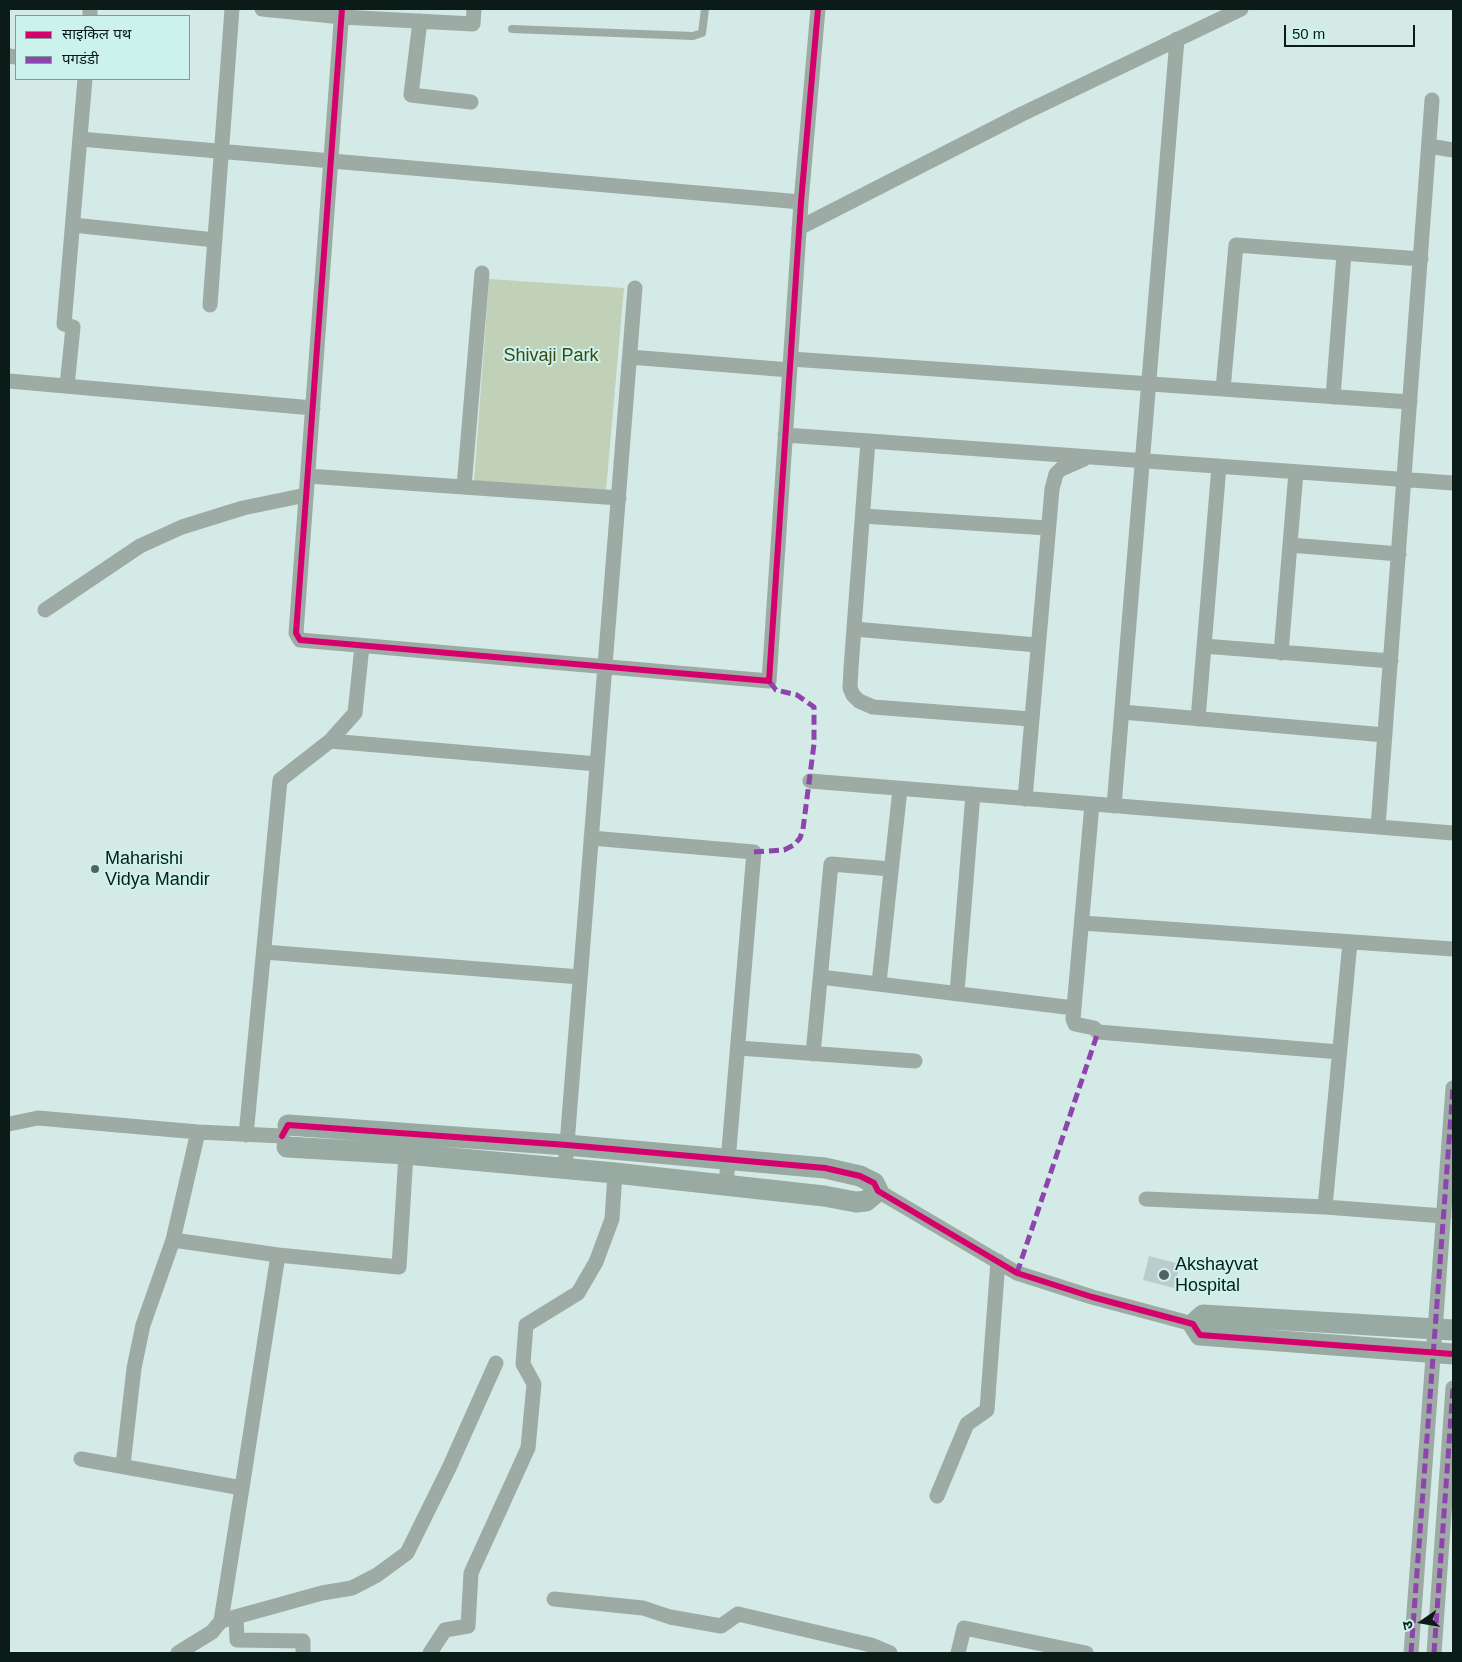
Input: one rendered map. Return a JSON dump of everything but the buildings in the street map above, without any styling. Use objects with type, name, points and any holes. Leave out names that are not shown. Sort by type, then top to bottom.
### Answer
[{"type":"street","points":[[210,305],[223,152],[232,9]]},
{"type":"street","points":[[262,9],[395,14],[420,21],[473,24],[474,9]]},
{"type":"street","points":[[342,13],[296,633],[300,640],[769,681],[799,228],[818,9]]},
{"type":"street","points":[[799,228],[1022,114],[1241,9]]},
{"type":"street","points":[[420,21],[411,95],[471,102]]},
{"type":"street","points":[[1114,806],[1176,39]]},
{"type":"street","points":[[67,386],[73,327],[64,324],[85,80]]},
{"type":"street","points":[[1378,827],[1432,100]]},
{"type":"street","points":[[80,139],[801,202]]},
{"type":"street","points":[[1429,146],[1453,150]]},
{"type":"street","points":[[72,225],[215,240]]},
{"type":"street","points":[[1223,389],[1236,246],[1420,259]]},
{"type":"street","points":[[1333,397],[1344,254]]},
{"type":"street","points":[[464,487],[482,273]]},
{"type":"street","points":[[565,1169],[636,288]]},
{"type":"street","points":[[630,358],[790,364],[1148,384],[1410,402]]},
{"type":"street","points":[[9,381],[313,408]]},
{"type":"street","points":[[785,435],[1453,483]]},
{"type":"street","points":[[868,441],[850,688],[858,701],[873,707],[1030,719]]},
{"type":"street","points":[[1025,799],[1030,719],[1052,489],[1056,474],[1068,464],[1090,457]]},
{"type":"street","points":[[1198,718],[1219,466]]},
{"type":"street","points":[[1281,653],[1296,472]]},
{"type":"street","points":[[308,476],[619,498]]},
{"type":"street","points":[[45,610],[140,546],[182,527],[244,508],[306,495]]},
{"type":"street","points":[[863,516],[1047,528]]},
{"type":"street","points":[[1290,544],[1399,554]]},
{"type":"street","points":[[854,630],[1037,645]]},
{"type":"street","points":[[246,1135],[280,780],[330,740],[355,713],[362,646]]},
{"type":"street","points":[[1204,646],[1391,661]]},
{"type":"street","points":[[1122,712],[1385,735]]},
{"type":"street","points":[[330,740],[597,764]]},
{"type":"street","points":[[810,781],[1453,833]]},
{"type":"street","points":[[879,983],[900,788]]},
{"type":"street","points":[[957,993],[973,794]]},
{"type":"street","points":[[1092,804],[1074,1008],[1075,1024],[1094,1028],[1098,1032],[1339,1052]]},
{"type":"street","points":[[591,838],[754,852],[726,1185]]},
{"type":"street","points":[[813,1054],[831,864],[891,868]]},
{"type":"street","points":[[1082,923],[1453,949]]},
{"type":"street","points":[[1325,1207],[1350,942]]},
{"type":"street","points":[[264,952],[580,977]]},
{"type":"street","points":[[821,977],[1074,1008]]},
{"type":"street","points":[[739,1048],[915,1061]]},
{"type":"street","points":[[1411,1653],[1444,1353],[1444,1216],[1453,1088]]},
{"type":"street","points":[[9,1124],[38,1118],[246,1135],[567,1145],[825,1168],[860,1176],[874,1183],[878,1191],[1017,1273],[1092,1297],[1193,1324],[1200,1335],[1444,1353]]},
{"type":"street","points":[[123,1465],[134,1368],[143,1325],[173,1240],[198,1132]]},
{"type":"street","points":[[286,1136],[406,1154],[615,1173],[824,1196],[856,1202],[866,1201],[878,1191]]},
{"type":"street","points":[[173,1240],[278,1255],[399,1267],[406,1154]]},
{"type":"street","points":[[430,1653],[445,1630],[468,1626],[470,1573],[528,1448],[534,1384],[523,1364],[526,1325],[578,1292],[596,1262],[612,1219],[615,1173]]},
{"type":"street","points":[[1146,1199],[1325,1207],[1444,1216]]},
{"type":"street","points":[[278,1255],[242,1488],[229,1619],[237,1640],[304,1641],[303,1653]]},
{"type":"street","points":[[938,1496],[967,1424],[987,1410],[998,1261]]},
{"type":"street","points":[[1193,1324],[1203,1315],[1444,1329]]},
{"type":"street","points":[[178,1653],[229,1619],[322,1593],[352,1588],[377,1575],[407,1553],[450,1468],[496,1363]]},
{"type":"street","points":[[1434,1653],[1453,1388]]},
{"type":"street","points":[[81,1459],[123,1465],[242,1488]]},
{"type":"street","points":[[554,1599],[643,1608],[670,1617],[721,1626],[738,1614],[871,1645],[890,1653]]},
{"type":"street","points":[[958,1653],[964,1628],[1086,1653]]},
{"type":"lane","points":[[512,29],[693,36],[702,33],[705,9]]},
{"type":"green space","name":"Shivaji Park","points":[[489,279],[624,288],[606,490],[474,481]]},
{"type":"marked path","points":[[754,852],[784,850],[794,845],[800,838],[803,829],[814,744],[814,707],[797,695],[776,690],[769,681]]},
{"type":"marked path","points":[[1017,1273],[1098,1032]]},
{"type":"marked path","points":[[1411,1653],[1453,1088]]},
{"type":"marked path","points":[[1434,1653],[1453,1388]]},
{"type":"cycle path","points":[[342,9],[296,633],[300,640],[769,681],[801,202],[818,9]]},
{"type":"cycle path","points":[[282,1136],[288,1125],[567,1145],[825,1168],[860,1176],[874,1183],[878,1191],[1017,1273],[1092,1297],[1193,1324],[1200,1335],[1453,1354]]},
{"type":"place","name":"Maharishi Vidya Mandir","points":[[95,869]]},
{"type":"place","name":"Akshayvat Hospital","points":[[1164,1275]]}]
